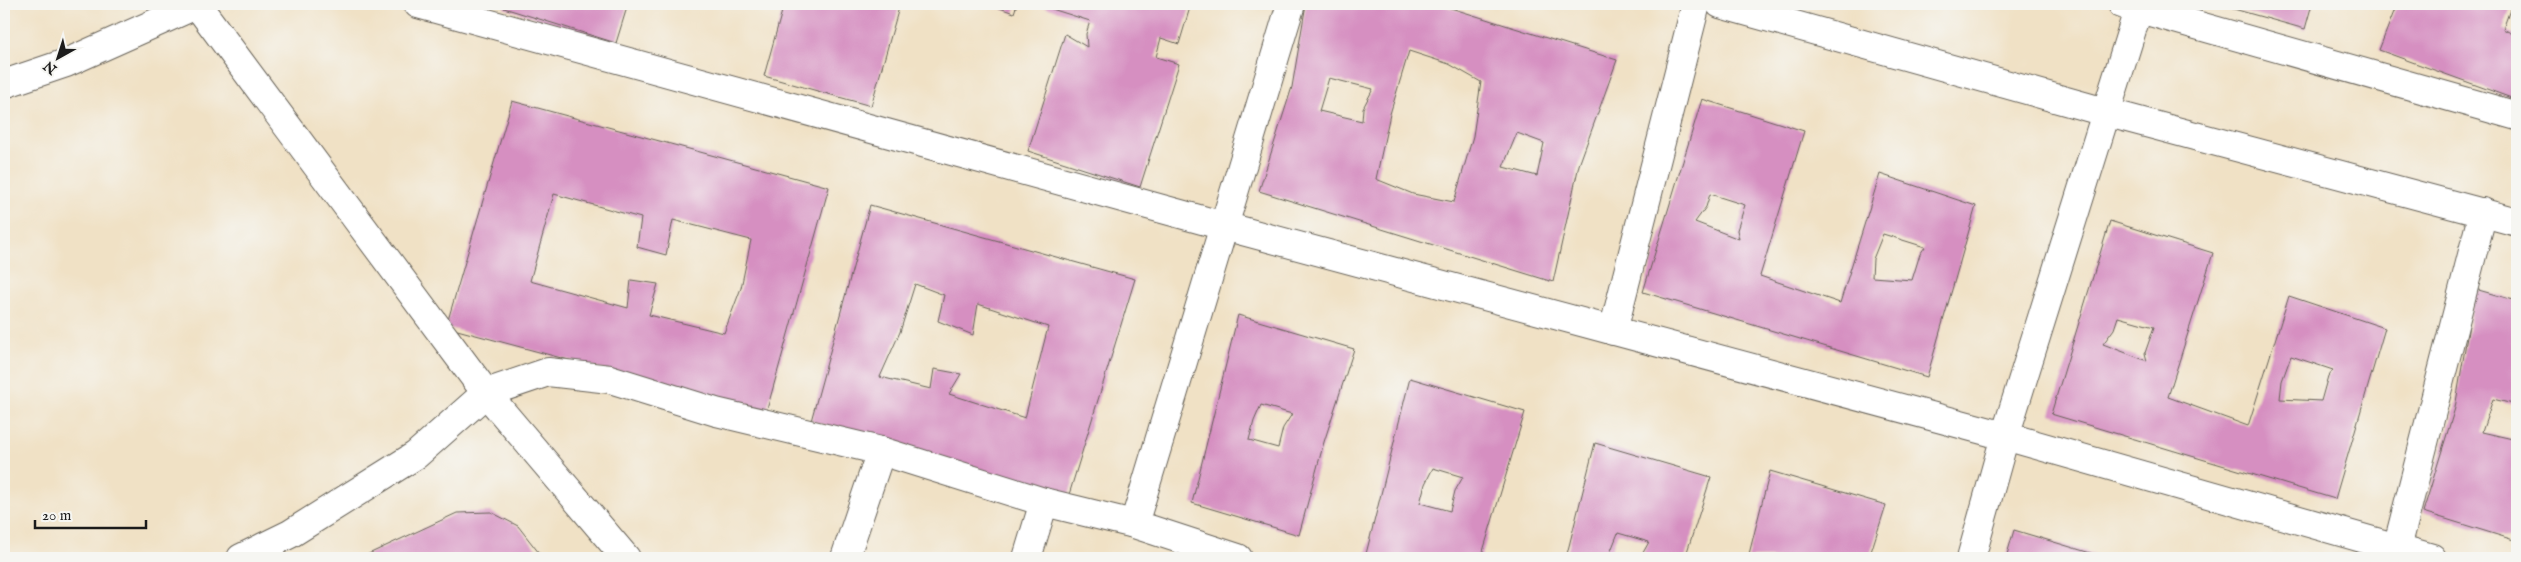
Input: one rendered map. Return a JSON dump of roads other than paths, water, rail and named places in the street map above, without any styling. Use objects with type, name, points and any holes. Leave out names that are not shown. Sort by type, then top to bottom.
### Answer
[{"type":"street","points":[[418,4],[1224,226],[2005,436],[2432,558]]},
{"type":"street","points":[[1134,524],[1291,4]]},
{"type":"street","points":[[1613,331],[1696,4]]},
{"type":"street","points":[[1720,4],[2105,112],[2517,222]]},
{"type":"street","points":[[4,84],[66,63],[198,5],[486,393],[626,558]]},
{"type":"street","points":[[1970,558],[2005,436],[2105,112],[2134,5],[2517,116]]},
{"type":"street","points":[[2398,548],[2483,212]]},
{"type":"street","points":[[241,558],[290,534],[416,456],[486,393],[548,372],[610,380],[716,412],[881,451],[1044,502],[1134,524],[1209,554],[1238,558]]},
{"type":"street","points":[[845,558],[881,451]]},
{"type":"street","points":[[1028,558],[1044,502]]}]
